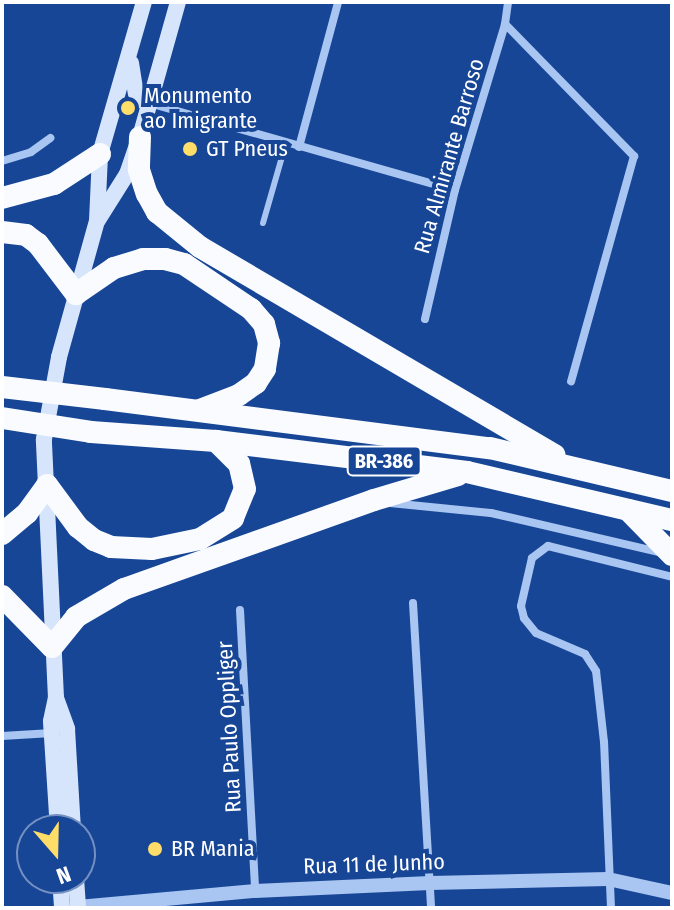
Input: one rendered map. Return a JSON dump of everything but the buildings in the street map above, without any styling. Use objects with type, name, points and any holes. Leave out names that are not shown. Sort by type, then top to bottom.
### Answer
[{"type":"highway","points":[[140,137],[139,170],[147,194],[157,212],[200,247],[577,467]]},
{"type":"highway","points":[[2,198],[54,184],[100,154]]},
{"type":"highway","points":[[2,232],[26,235],[38,244],[76,294],[114,268],[143,259],[165,259],[184,264],[251,309],[264,324],[269,343],[269,356],[261,376],[239,395],[193,412]]},
{"type":"highway","name":"BR-386","points":[[2,387],[490,448],[672,491]]},
{"type":"highway","name":"BR-386","points":[[2,418],[91,432],[216,441],[467,472],[672,520]]},
{"type":"highway","points":[[2,534],[27,513],[47,485],[78,527],[94,540],[111,547],[152,549],[200,539],[233,518],[245,489],[239,464],[216,441]]},
{"type":"highway","points":[[2,596],[52,647],[76,617],[124,589],[374,500],[467,472]]},
{"type":"highway","points":[[627,510],[672,555]]},
{"type":"main road","points":[[57,814],[52,733],[56,698],[44,439],[59,357],[97,221],[100,154],[144,2]]},
{"type":"main road","points":[[97,221],[127,174],[178,2]]},
{"type":"main road","points":[[131,53],[136,93],[149,103]]},
{"type":"main road","points":[[56,698],[67,729],[72,814]]},
{"type":"street","points":[[299,147],[338,2]]},
{"type":"street","name":"Rua Almirante Barroso","points":[[425,319],[455,190],[505,24],[508,2]]},
{"type":"street","points":[[505,24],[634,156],[571,381]]},
{"type":"street","points":[[149,103],[455,190]]},
{"type":"street","points":[[2,161],[31,152],[50,138]]},
{"type":"street","points":[[374,500],[491,513],[672,555]]},
{"type":"street","points":[[611,908],[600,696],[596,671],[585,654],[536,633],[524,618],[521,606],[532,558],[548,546],[672,577]]},
{"type":"street","points":[[413,603],[431,908]]},
{"type":"street","name":"Rua Paulo Oppliger","points":[[240,610],[255,891]]},
{"type":"street","points":[[2,736],[52,733]]},
{"type":"street","name":"Rua 11 de Junho","points":[[78,908],[255,891],[430,883],[608,879],[672,893]]},
{"type":"lane","points":[[263,223],[286,143]]},
{"type":"place","name":"Monumento ao Imigrante","points":[[128,108]]},
{"type":"place","name":"GT Pneus","points":[[190,149]]},
{"type":"place","name":"BR Mania","points":[[155,849]]}]
